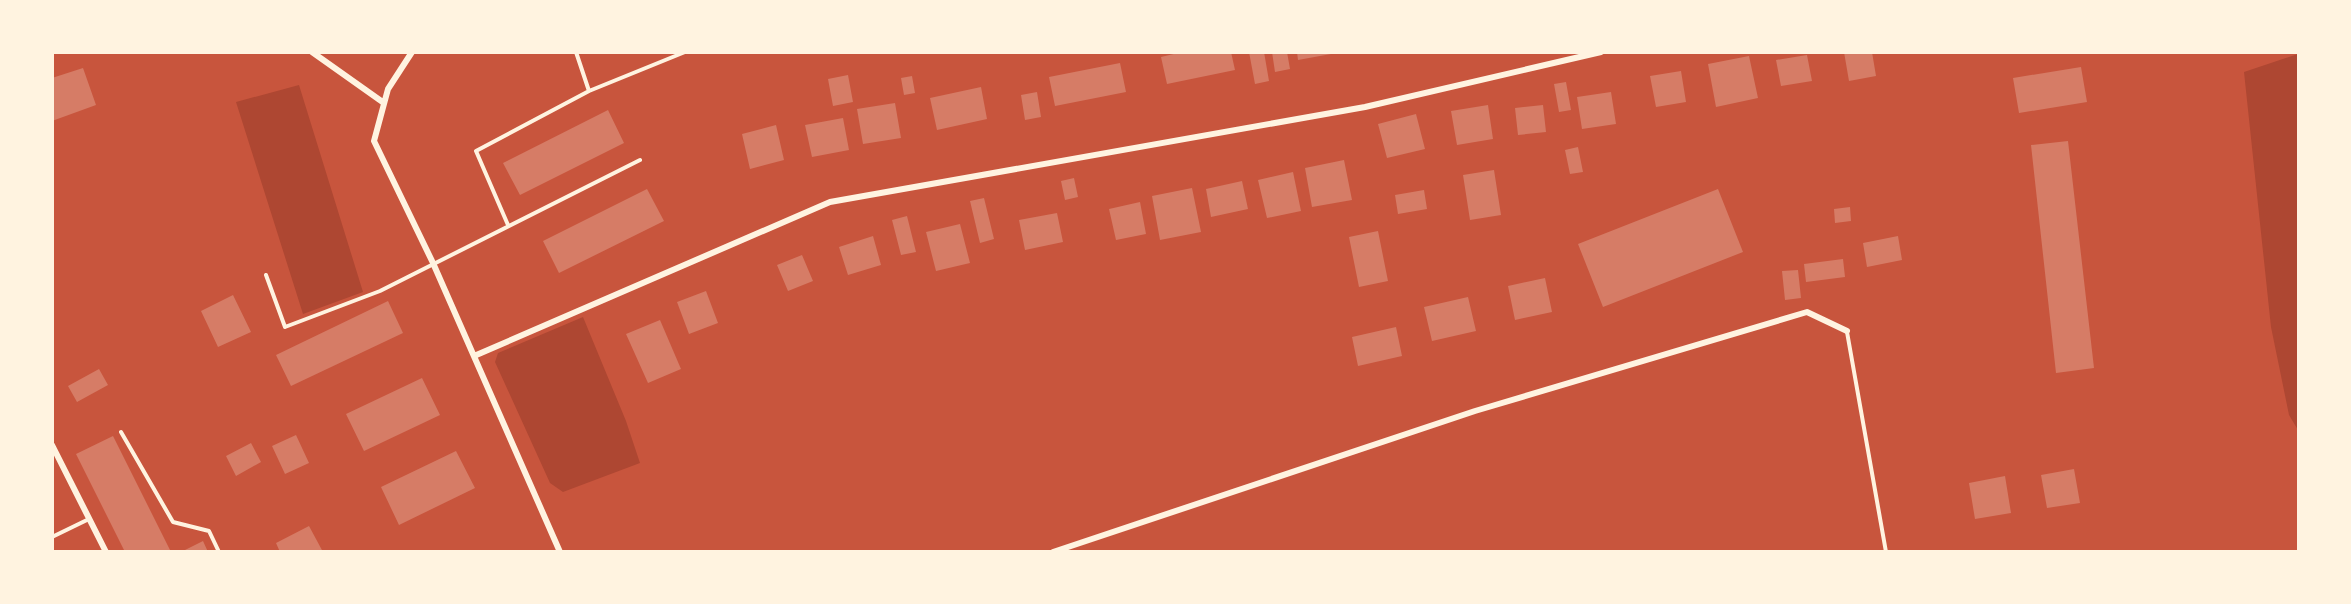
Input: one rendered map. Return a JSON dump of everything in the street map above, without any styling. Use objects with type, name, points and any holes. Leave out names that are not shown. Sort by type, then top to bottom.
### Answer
[{"type":"street","points":[[312,52],[384,103]]},
{"type":"street","points":[[412,52],[388,88],[374,141],[433,263],[560,552]]},
{"type":"street","points":[[474,356],[830,202],[1365,107],[1601,52]]},
{"type":"street","points":[[1053,552],[1475,411],[1806,312],[1847,331]]},
{"type":"street","points":[[52,445],[106,552]]},
{"type":"lane","points":[[576,52],[589,91]]},
{"type":"lane","points":[[508,225],[477,151],[589,91],[685,52]]},
{"type":"lane","points":[[266,275],[285,327],[380,291],[640,160]]},
{"type":"lane","points":[[1847,331],[1886,552]]},
{"type":"lane","points":[[121,432],[173,522],[209,531],[219,552]]},
{"type":"lane","points":[[52,537],[89,518]]},
{"type":"shaded area","points":[[2298,54],[2298,430],[2289,415],[2271,327],[2244,72]]},
{"type":"shaded area","points":[[299,85],[363,292],[303,314],[236,102]]},
{"type":"shaded area","points":[[583,317],[626,421],[640,463],[563,492],[550,483],[495,362],[498,353]]},
{"type":"building","points":[[1182,52],[1231,52],[1235,70],[1167,84],[1161,57]]},
{"type":"building","points":[[1249,52],[1264,52],[1269,81],[1255,84]]},
{"type":"building","points":[[1272,52],[1287,52],[1290,69],[1275,72]]},
{"type":"building","points":[[1297,52],[1331,52],[1331,54],[1298,60]]},
{"type":"building","points":[[1844,52],[1872,52],[1876,76],[1849,81]]},
{"type":"building","points":[[1807,55],[1812,81],[1781,86],[1776,60]]},
{"type":"building","points":[[1749,56],[1758,98],[1716,107],[1708,64]]},
{"type":"building","points":[[1120,63],[1126,92],[1055,106],[1049,77]]},
{"type":"building","points":[[2081,67],[2087,102],[2019,113],[2013,78]]},
{"type":"building","points":[[83,68],[96,105],[52,121],[52,78]]},
{"type":"building","points":[[1681,71],[1686,102],[1656,107],[1650,76]]},
{"type":"building","points":[[848,75],[853,102],[833,106],[828,79]]},
{"type":"building","points":[[912,76],[915,93],[904,95],[901,78]]},
{"type":"building","points":[[1566,82],[1571,110],[1559,112],[1554,84]]},
{"type":"building","points":[[981,87],[987,119],[937,130],[930,98]]},
{"type":"building","points":[[1037,92],[1041,117],[1025,120],[1021,95]]},
{"type":"building","points":[[1611,92],[1616,124],[1582,129],[1577,97]]},
{"type":"building","points":[[895,103],[901,138],[863,144],[857,109]]},
{"type":"building","points":[[1488,105],[1493,139],[1457,145],[1451,111]]},
{"type":"building","points":[[1543,105],[1546,132],[1518,135],[1515,108]]},
{"type":"building","points":[[608,110],[624,143],[520,195],[503,163]]},
{"type":"building","points":[[1416,114],[1425,149],[1387,158],[1378,124]]},
{"type":"building","points":[[843,118],[849,150],[812,157],[805,125]]},
{"type":"building","points":[[776,125],[784,160],[750,169],[742,134]]},
{"type":"building","points":[[2068,141],[2094,368],[2056,373],[2031,145]]},
{"type":"building","points":[[1578,147],[1583,172],[1570,174],[1565,150]]},
{"type":"building","points":[[1344,160],[1352,200],[1312,207],[1305,168]]},
{"type":"building","points":[[1494,170],[1501,215],[1470,220],[1463,175]]},
{"type":"building","points":[[1293,172],[1301,211],[1267,218],[1258,180]]},
{"type":"building","points":[[1074,178],[1078,197],[1065,200],[1061,181]]},
{"type":"building","points":[[1242,181],[1248,209],[1211,217],[1206,189]]},
{"type":"building","points":[[1192,188],[1201,232],[1160,240],[1152,196]]},
{"type":"building","points":[[647,189],[664,221],[559,273],[543,241]]},
{"type":"building","points":[[1718,189],[1743,252],[1603,307],[1578,244]]},
{"type":"building","points":[[1424,190],[1427,209],[1398,214],[1395,195]]},
{"type":"building","points":[[984,198],[994,239],[980,243],[970,201]]},
{"type":"building","points":[[1140,202],[1146,234],[1116,240],[1109,209]]},
{"type":"building","points":[[1850,207],[1851,221],[1835,223],[1834,209]]},
{"type":"building","points":[[1057,213],[1063,242],[1025,250],[1019,220]]},
{"type":"building","points":[[907,216],[916,252],[901,255],[892,220]]},
{"type":"building","points":[[960,224],[970,263],[936,271],[926,232]]},
{"type":"building","points":[[1378,231],[1388,281],[1359,287],[1349,237]]},
{"type":"building","points":[[873,236],[881,265],[848,275],[839,247]]},
{"type":"building","points":[[1898,236],[1902,260],[1867,267],[1863,243]]},
{"type":"building","points":[[802,255],[813,281],[788,291],[777,265]]},
{"type":"building","points":[[1843,259],[1845,277],[1806,282],[1804,264]]},
{"type":"building","points":[[1798,270],[1801,298],[1785,300],[1782,271]]},
{"type":"building","points":[[1545,278],[1552,312],[1515,320],[1508,286]]},
{"type":"building","points":[[706,291],[718,323],[689,334],[677,302]]},
{"type":"building","points":[[233,295],[251,332],[218,347],[201,311]]},
{"type":"building","points":[[1468,297],[1476,331],[1432,341],[1424,307]]},
{"type":"building","points":[[388,301],[403,333],[291,386],[276,355]]},
{"type":"building","points":[[660,320],[681,369],[648,383],[626,334]]},
{"type":"building","points":[[1396,327],[1402,356],[1358,366],[1352,337]]},
{"type":"building","points":[[99,369],[108,385],[77,402],[68,386]]},
{"type":"building","points":[[422,378],[440,415],[364,451],[346,414]]},
{"type":"building","points":[[296,435],[309,463],[285,474],[272,446]]},
{"type":"building","points":[[113,436],[171,552],[125,552],[76,454]]},
{"type":"building","points":[[251,443],[261,462],[236,476],[226,456]]},
{"type":"building","points":[[456,451],[475,488],[399,525],[381,487]]},
{"type":"building","points":[[2074,469],[2080,503],[2047,508],[2041,475]]},
{"type":"building","points":[[2005,476],[2011,513],[1975,519],[1969,483]]},
{"type":"building","points":[[309,526],[323,552],[280,552],[276,543]]},
{"type":"building","points":[[203,541],[208,552],[181,552]]}]
